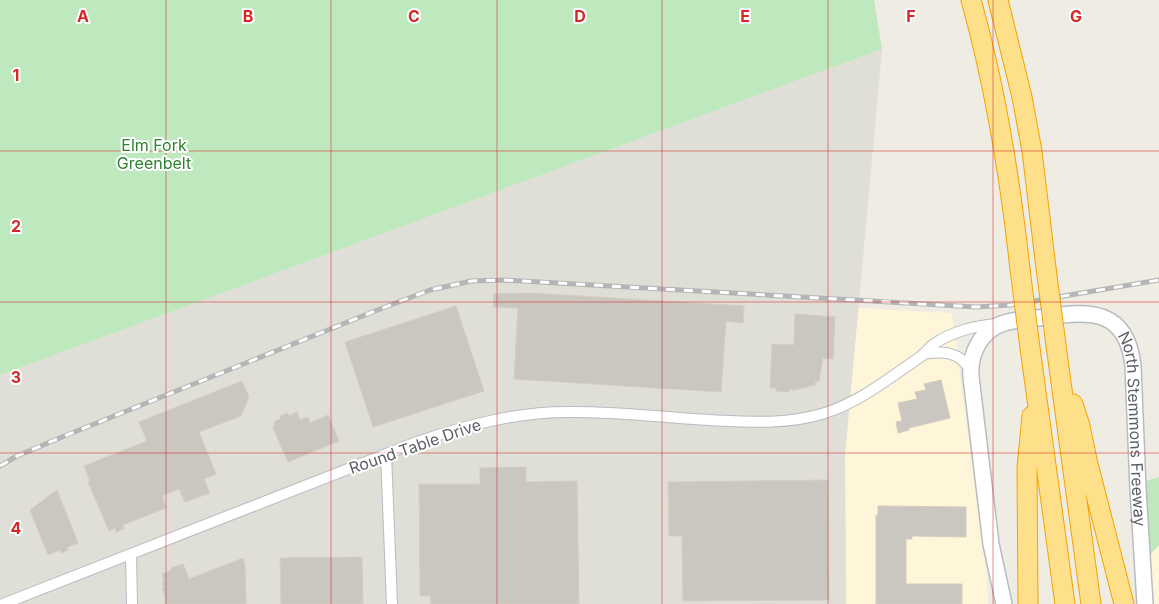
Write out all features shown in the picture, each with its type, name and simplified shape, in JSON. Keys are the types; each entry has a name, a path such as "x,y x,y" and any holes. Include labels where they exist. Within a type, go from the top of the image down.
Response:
{"highway":[{"path":"971,0 998,106 1065,604"},
{"path":"998,0 1020,88 1032,151 1091,604"},
{"path":"1057,352 1080,426 1124,604"},
{"path":"1028,604 1027,468 1036,386"}],"main road":[{"name":"North Stemmons Freeway","path":"1004,604 991,544 970,370 972,357 978,344 989,331 1004,323 1085,313 1103,317 1114,324 1124,335 1131,349 1145,604"}],"street":[{"name":"Round Table Drive","path":"4,604 386,454 432,437 496,419 550,412 590,412 757,423 796,420 825,413 854,401 876,388 923,354 933,344 984,325 1004,323"},
{"path":"923,354 950,352 963,360 970,370"},
{"path":"386,454 392,604"},
{"path":"131,554 132,604"}],"shaded area":[{"path":"882,49 845,455 846,604 0,604 0,375"},
{"path":"858,308 952,313 987,578 988,604 846,604 845,455"},
{"path":"1159,545 1159,604 1154,604 1149,556"}],"green space":[{"name":"Elm Fork Greenbelt","path":"0,0 874,0 882,49 0,375"},
{"path":"1159,477 1159,545 1149,556 1146,481"}],"building":[{"path":"531,293 744,306 743,323 726,321 721,392 514,379 518,308 493,307 494,294"},
{"path":"456,306 484,391 373,427 345,342"},
{"path":"795,314 835,317 833,359 823,358 819,381 815,382 815,385 794,390 789,389 789,392 776,391 777,388 770,388 772,344 794,345"},
{"path":"941,380 950,418 909,428 909,430 898,433 896,422 902,421 898,403 917,399 915,392 926,390 924,384"},
{"path":"242,381 249,397 241,416 199,432 216,474 204,479 210,493 185,502 179,489 162,496 166,508 123,525 124,529 116,532 115,528 109,531 88,482 90,481 84,466 147,441 139,422"},
{"path":"297,412 300,420 308,417 310,423 328,415 339,441 288,462 273,428 275,421 281,419 280,416 288,413 289,416"},
{"path":"526,467 526,482 577,481 579,604 431,604 430,596 420,596 419,484 480,484 480,468"},
{"path":"828,480 829,600 683,601 682,536 669,536 668,482"},
{"path":"57,490 78,543 67,547 68,550 61,553 60,550 48,555 30,510"},
{"path":"878,506 966,507 966,537 912,536 912,539 906,539 906,584 962,584 962,604 876,604 876,515 878,515"},
{"path":"362,557 363,604 281,604 280,558"},
{"path":"243,558 245,565 246,604 165,604 162,574 172,570 171,568 183,564 189,579"}],"railway":[{"path":"0,466 17,456 67,435 380,309 430,290 472,281 505,280 976,307 1011,305 1159,280"}]}
